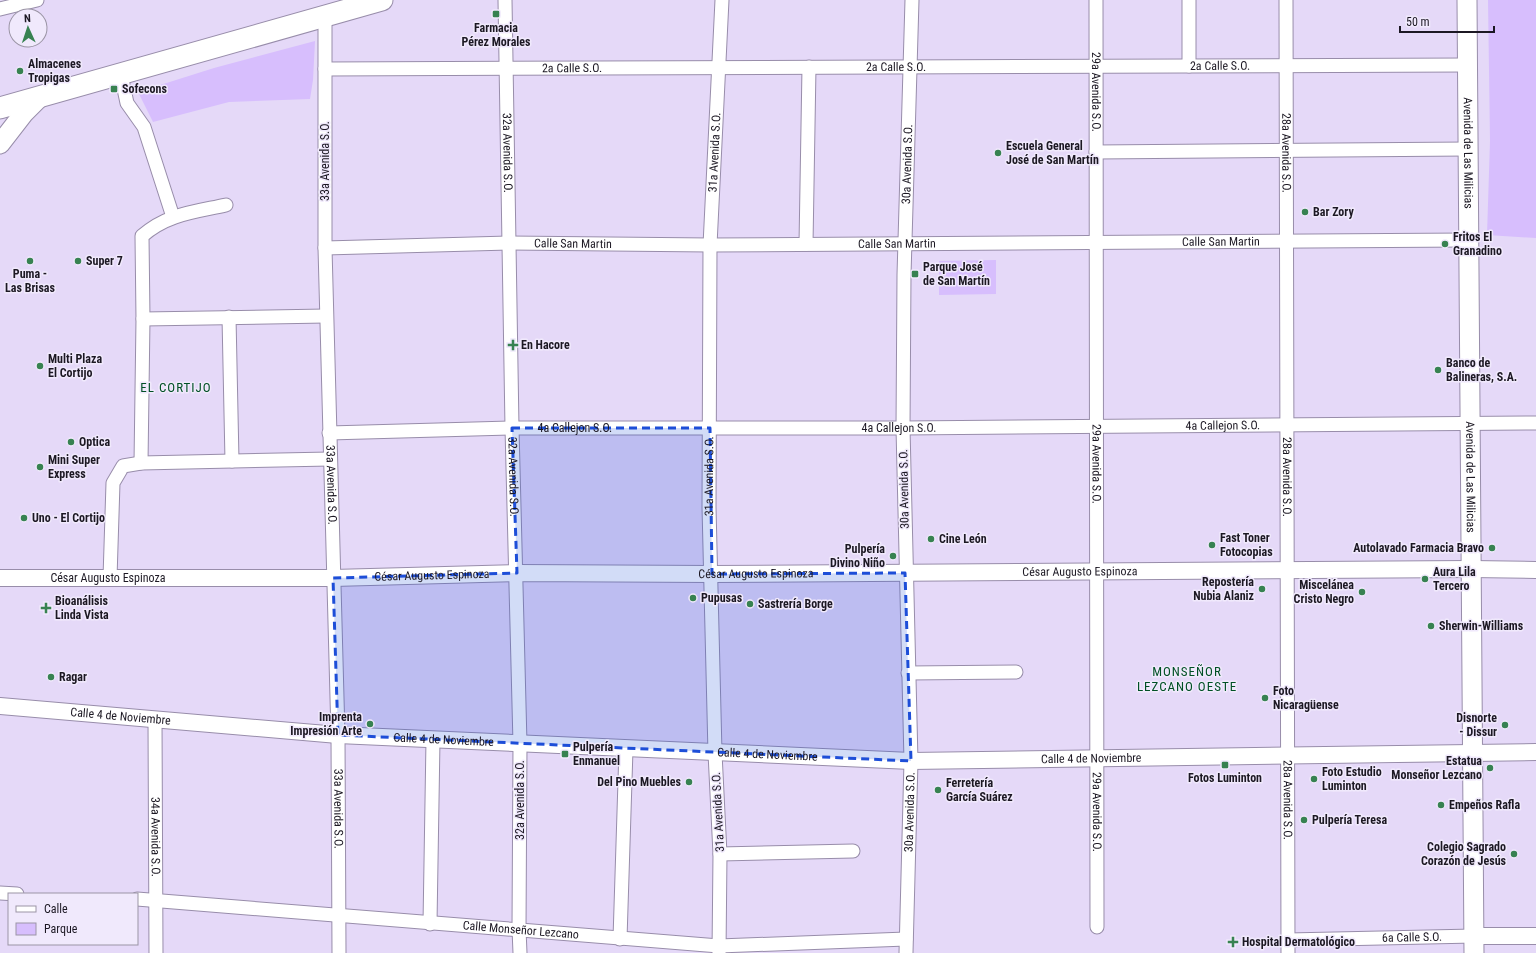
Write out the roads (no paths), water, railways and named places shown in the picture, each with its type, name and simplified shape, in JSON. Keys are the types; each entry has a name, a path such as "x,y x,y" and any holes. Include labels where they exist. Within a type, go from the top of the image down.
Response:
{"main road":[{"path":"0,108 382,0"},
{"name":"Avenida de Las Milicias","path":"1467,0 1474,945"},
{"path":"0,144 16,122 39,98"}],"street":[{"path":"0,9 37,0"},
{"name":"32a Avenida S.O.","path":"505,0 512,428 520,744 520,953"},
{"name":"31a Avenida S.O.","path":"719,950 720,854 715,752 712,574 709,507 710,245 722,0"},
{"name":"30a Avenida S.O.","path":"906,953 911,761 905,573 903,428 905,244 912,0"},
{"name":"29a Avenida S.O.","path":"1096,0 1097,927"},
{"path":"1188,66 1189,0"},
{"name":"28a Avenida S.O.","path":"1286,0 1288,953"},
{"name":"33a Avenida S.O.","path":"325,17 326,316 338,735 339,953"},
{"name":"2a Calle S.O.","path":"325,69 1467,65"},
{"path":"806,244 809,68"},
{"path":"121,75 127,103 144,127 173,217"},
{"path":"1096,152 1468,149"},
{"path":"141,463 143,319 142,236 155,225 173,217 226,205"},
{"name":"Calle San Martin","path":"325,248 509,244 710,245 1468,240"},
{"path":"143,319 326,316"},
{"path":"229,317 232,461"},
{"name":"4a Callejon S.O.","path":"329,433 512,428 903,428 1536,422"},
{"path":"110,578 113,483 122,466 141,463 330,459"},
{"name":"César Augusto Espinoza","path":"0,578 333,578 516,573 712,574 1471,569 1536,570"},
{"path":"908,673 1016,672"},
{"name":"Calle 4 de Noviembre","path":"0,706 338,735 911,761 1536,752"},
{"name":"34a Avenida S.O.","path":"155,720 156,953"},
{"path":"430,924 433,740"},
{"path":"620,939 626,749"},
{"path":"720,854 853,851"},
{"name":"Calle Monseñor Lezcano","path":"138,899 430,924 519,929 719,950 906,939"},
{"name":"6a Calle S.O.","path":"1288,940 1474,945 1536,936"}],"place":[{"name":"Farmacia Pérez Morales","path":"496,14"},
{"name":"Almacenes Tropigas","path":"20,71"},
{"name":"Sofecons","path":"114,89"},
{"name":"Escuela General José de San Martín","path":"998,153"},
{"name":"Bar Zory","path":"1305,212"},
{"name":"Fritos El Granadino","path":"1445,244"},
{"name":"Puma - Las Brisas","path":"30,261"},
{"name":"Super 7","path":"78,261"},
{"name":"Parque José de San Martín","path":"915,274"},
{"name":"En Hacore","path":"513,345"},
{"name":"Multi Plaza El Cortijo","path":"40,366"},
{"name":"Banco de Balineras, S.A.","path":"1438,370"},
{"name":"Optica","path":"71,442"},
{"name":"Mini Super Express","path":"40,467"},
{"name":"Uno - El Cortijo","path":"24,518"},
{"name":"Cine León","path":"931,539"},
{"name":"Fast Toner Fotocopias","path":"1212,545"},
{"name":"Autolavado Farmacia Bravo","path":"1492,548"},
{"name":"Pulpería Divino Niño","path":"893,556"},
{"name":"Aura Lila Tercero","path":"1425,579"},
{"name":"Repostería Nubia Alaniz","path":"1262,589"},
{"name":"Miscelánea Cristo Negro","path":"1362,592"},
{"name":"Pupusas","path":"693,598"},
{"name":"Sastrería Borge","path":"750,604"},
{"name":"Bioanálisis Linda Vista","path":"46,608"},
{"name":"Sherwin-Williams","path":"1431,626"},
{"name":"Ragar","path":"51,677"},
{"name":"Foto Nicaragüense","path":"1265,698"},
{"name":"Imprenta Impresión Arte","path":"370,724"},
{"name":"Disnorte - Dissur","path":"1505,725"},
{"name":"Pulpería Enmanuel","path":"565,754"},
{"name":"Fotos Luminton","path":"1225,765"},
{"name":"Estatua Monseñor Lezcano","path":"1490,768"},
{"name":"Foto Estudio Luminton","path":"1314,779"},
{"name":"Del Pino Muebles","path":"689,782"},
{"name":"Ferretería García Suárez","path":"938,790"},
{"name":"Empeños Rafla","path":"1441,805"},
{"name":"Pulpería Teresa","path":"1304,820"},
{"name":"Colegio Sagrado Corazón de Jesús","path":"1514,854"},
{"name":"Hospital Dermatológico","path":"1233,942"}],"district":[{"name":"EL CORTIJO","path":"176,387"},
{"name":"MONSEÑOR LEZCANO OESTE","path":"1187,678"}]}
